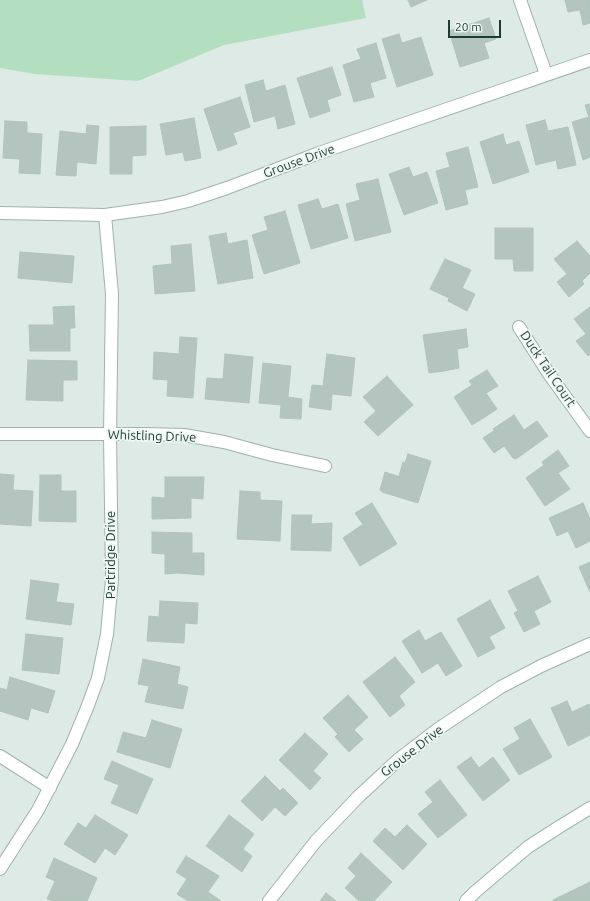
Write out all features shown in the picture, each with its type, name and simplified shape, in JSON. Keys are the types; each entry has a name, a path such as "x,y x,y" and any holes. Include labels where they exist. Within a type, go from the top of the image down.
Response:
{"street":[{"path":"520,0 546,74"},
{"name":"Grouse Drive","path":"0,213 105,215 162,207 188,201 319,153 590,60"},
{"name":"Partridge Drive","path":"0,869 50,788 72,744 98,678 107,634 112,579 110,435 112,294 105,215"},
{"name":"Duck Tail Court","path":"519,327 549,374 590,431"},
{"name":"Whistling Drive","path":"0,434 144,434 196,436 284,458 325,466"},
{"name":"Grouse Drive","path":"269,901 316,841 358,797 399,759 438,729 501,687 541,666 590,644"},
{"path":"0,756 50,788"},
{"path":"466,901 528,847 590,808"}],"green space":[{"path":"0,0 362,0 366,18 224,45 138,81 35,74 0,68"}],"building":[{"path":"408,0 427,0 411,7"},
{"path":"565,0 590,0 590,23 583,25 580,10 568,12"},
{"path":"489,18 496,39 484,43 489,58 460,67 449,31"},
{"path":"399,34 402,43 421,37 433,75 397,87 382,39"},
{"path":"376,43 386,78 370,83 374,97 354,102 343,65 361,59 357,49"},
{"path":"332,67 341,95 327,100 330,111 310,118 297,78"},
{"path":"263,80 266,91 285,85 295,124 278,129 275,116 254,122 245,85"},
{"path":"240,97 250,127 233,133 237,144 218,151 204,109"},
{"path":"590,104 590,157 583,160 572,122 589,117 585,105"},
{"path":"194,118 201,158 185,161 183,152 166,155 160,124"},
{"path":"545,120 548,131 568,127 576,165 558,169 556,160 536,165 526,125"},
{"path":"5,121 27,122 27,133 42,134 40,174 19,173 20,159 3,158"},
{"path":"87,125 99,126 96,164 77,162 76,176 56,175 60,131 86,134"},
{"path":"146,126 146,155 132,156 132,174 110,174 110,127"},
{"path":"503,134 506,145 519,141 529,172 493,184 480,142"},
{"path":"468,147 478,187 465,190 468,204 446,210 436,171 450,167 446,153"},
{"path":"409,167 413,177 427,172 438,203 404,215 389,174"},
{"path":"378,179 391,232 355,241 346,204 360,200 356,184"},
{"path":"318,199 322,209 338,204 348,238 311,249 298,205"},
{"path":"285,211 300,263 264,274 252,235 268,230 264,217"},
{"path":"495,228 533,228 533,271 514,271 513,259 495,259"},
{"path":"226,233 228,244 247,240 253,278 218,284 209,236"},
{"path":"577,241 590,256 590,273 582,281 584,284 569,297 557,282 567,274 554,259"},
{"path":"191,244 195,291 155,294 153,266 172,264 171,246"},
{"path":"20,252 74,256 72,283 18,278"},
{"path":"445,259 471,270 462,288 475,294 467,311 448,301 449,298 430,289"},
{"path":"74,306 75,328 70,328 70,351 30,351 29,325 54,325 53,307"},
{"path":"590,307 590,354 588,356 576,341 586,334 574,319"},
{"path":"466,329 468,347 457,349 459,368 429,373 423,335"},
{"path":"180,337 197,338 193,398 167,396 168,380 153,379 154,352 179,354"},
{"path":"225,354 253,357 249,403 205,399 207,378 223,379"},
{"path":"327,354 355,358 351,396 332,394 331,410 309,407 312,385 323,386"},
{"path":"28,360 77,361 77,380 63,380 63,401 26,400"},
{"path":"263,363 291,366 288,397 302,399 301,419 280,418 281,405 259,403"},
{"path":"487,370 498,386 486,393 497,409 472,425 454,397 472,385 469,381"},
{"path":"387,376 413,405 378,436 364,422 376,411 363,397"},
{"path":"514,415 524,430 537,421 548,436 516,459 513,458 504,446 494,453 483,438 495,430 493,429"},
{"path":"558,450 569,466 558,473 570,489 545,506 526,478 544,465 542,462"},
{"path":"408,454 431,461 418,503 382,492 380,490 385,472 400,477 403,462 405,463"},
{"path":"0,474 14,475 13,490 33,491 31,526 0,524"},
{"path":"40,475 61,475 61,491 76,491 76,522 39,521"},
{"path":"165,477 204,477 203,499 191,498 191,518 152,519 152,497 165,498"},
{"path":"240,491 260,492 260,500 282,501 280,541 237,539"},
{"path":"372,503 397,544 360,566 343,538 362,525 363,527 364,526 355,513"},
{"path":"583,503 590,519 590,541 576,548 568,531 557,536 549,518"},
{"path":"292,515 312,515 311,524 332,523 331,551 291,550"},
{"path":"152,532 192,533 192,553 204,553 204,575 178,573 165,574 165,554 152,553"},
{"path":"590,562 590,592 579,567"},
{"path":"538,576 551,602 534,611 540,624 524,632 514,613 518,611 508,591"},
{"path":"31,580 59,584 56,602 74,604 71,625 26,619"},
{"path":"490,600 505,628 489,637 495,648 478,657 457,619"},
{"path":"160,601 198,603 197,624 185,623 184,643 147,641 149,616 159,617"},
{"path":"419,630 425,641 441,632 462,666 446,676 438,663 422,673 402,641"},
{"path":"26,634 63,638 59,674 22,670"},
{"path":"395,657 415,682 399,696 405,705 390,717 363,682"},
{"path":"143,659 180,667 177,684 188,687 183,709 145,702 149,686 138,684"},
{"path":"10,677 55,691 48,713 31,708 28,720 0,711 0,688 7,690"},
{"path":"348,695 368,717 354,730 363,739 349,752 335,737 338,734 323,718"},
{"path":"567,701 572,712 589,704 590,707 590,735 568,746 551,708"},
{"path":"530,719 552,757 519,775 503,749 520,739 514,728"},
{"path":"152,720 182,729 170,768 117,752 123,732 146,738"},
{"path":"305,733 328,754 313,771 321,778 310,790 279,760"},
{"path":"471,757 479,768 493,757 510,780 483,801 457,767"},
{"path":"112,761 153,779 137,814 111,803 119,785 104,779"},
{"path":"265,776 280,791 283,788 298,803 285,816 275,807 262,821 241,801"},
{"path":"440,780 467,815 438,838 418,814 433,802 425,792"},
{"path":"95,815 128,835 115,855 105,848 95,863 64,844 78,823 86,828"},
{"path":"229,815 254,834 243,849 252,856 242,872 206,846"},
{"path":"407,825 427,844 403,870 373,841 385,828 395,837"},
{"path":"361,853 392,882 374,901 359,901 345,888 356,876 348,868"},
{"path":"186,856 219,876 208,892 221,901 188,901 177,894 187,879 176,872"},
{"path":"54,858 97,878 87,901 53,901 47,899 55,881 46,877"},
{"path":"590,882 590,901 553,901 553,900"},
{"path":"326,893 336,901 320,901"}]}
